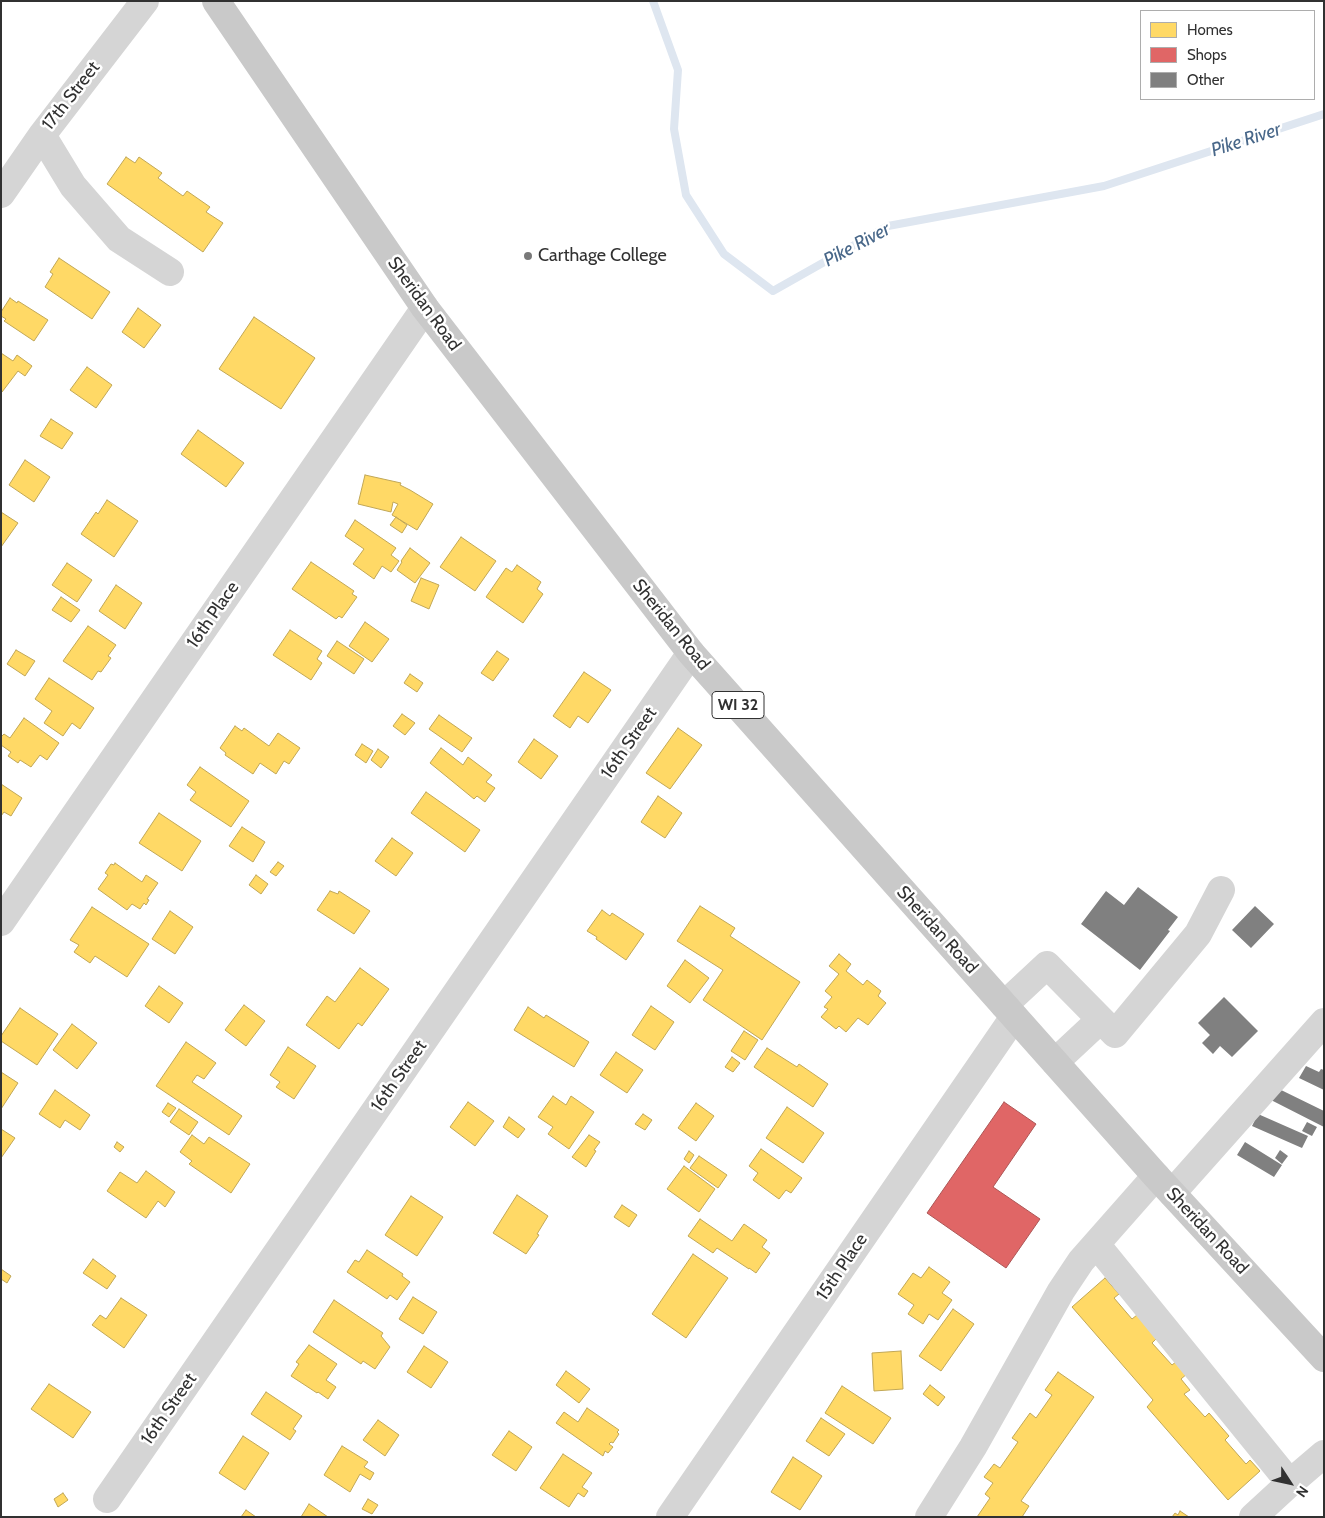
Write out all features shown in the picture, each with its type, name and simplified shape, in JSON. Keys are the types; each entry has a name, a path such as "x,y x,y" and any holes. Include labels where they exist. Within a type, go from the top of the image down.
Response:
{"main road":[{"name":"Sheridan Road","path":"216,1 425,308 691,653 1164,1185 1324,1358"}],"street":[{"name":"17th Street","path":"1,194 42,135 145,1"},
{"path":"42,135 72,186 119,239 170,272"},
{"name":"16th Place","path":"1,922 425,308"},
{"name":"16th Street","path":"107,1499 691,653"},
{"path":"1054,1062 1100,1020 1115,1034 1198,934 1221,890"},
{"name":"15th Place","path":"670,1517 1009,1011 1047,965 1100,1020"},
{"path":"929,1517 973,1447 1061,1291 1081,1261 1096,1244 1164,1185 1324,1022"},
{"path":"1096,1244 1290,1483"},
{"path":"1253,1517 1324,1454"}],"building: Homes":[{"path":"126,157 135,163 139,157 162,173 158,178 183,196 187,191 210,207 206,212 223,223 203,252 107,184"},
{"path":"59,258 110,292 92,319 45,287 53,274 50,272"},
{"path":"10,298 48,320 34,341 4,321 6,319 1,316 1,312"},
{"path":"138,308 161,325 144,348 122,332"},
{"path":"254,317 315,358 281,409 219,369"},
{"path":"1,353 13,361 17,355 32,366 25,376 18,371 2,392 1,391"},
{"path":"87,367 112,385 96,408 70,390"},
{"path":"51,419 73,433 62,449 40,436"},
{"path":"198,430 244,463 226,487 181,454"},
{"path":"25,460 50,477 34,502 9,485"},
{"path":"365,475 401,483 400,485 433,504 417,530 392,515 398,504 393,502 391,512 358,504"},
{"path":"107,500 138,521 114,557 81,534"},
{"path":"1,512 18,523 1,547"},
{"path":"396,517 407,525 402,533 390,525"},
{"path":"355,520 396,548 391,555 399,561 391,572 382,566 374,579 353,564 364,549 345,536"},
{"path":"461,537 496,561 475,591 440,567"},
{"path":"410,548 430,563 415,583 397,570"},
{"path":"311,562 354,591 352,594 357,597 342,618 339,616 336,619 292,589"},
{"path":"67,563 92,580 77,602 52,585"},
{"path":"517,565 541,582 537,589 543,594 523,623 486,597 506,568 512,572"},
{"path":"421,578 439,585 429,609 411,601"},
{"path":"116,585 142,603 125,629 99,611"},
{"path":"61,597 80,610 71,622 52,610"},
{"path":"365,622 389,639 372,662 349,646"},
{"path":"88,626 116,645 108,656 111,658 101,672 98,671 92,680 63,661"},
{"path":"290,630 322,651 317,659 322,663 311,680 273,655"},
{"path":"337,641 364,659 354,674 327,656"},
{"path":"16,650 35,661 25,676 7,664"},
{"path":"497,651 509,659 493,681 481,673"},
{"path":"584,672 611,690 588,723 578,716 570,728 553,716"},
{"path":"410,674 423,683 417,692 404,683"},
{"path":"49,678 94,708 80,729 72,723 63,736 44,723 52,711 35,699"},
{"path":"402,714 415,723 405,735 393,726"},
{"path":"439,715 472,738 462,752 429,729"},
{"path":"24,718 59,743 47,760 40,755 31,767 20,760 18,763 8,756 11,752 1,745 1,737 4,734 10,738"},
{"path":"235,726 242,731 244,728 269,746 278,733 300,748 289,764 284,761 276,774 260,763 253,774 225,755 226,753 220,748"},
{"path":"678,728 702,745 670,789 646,773"},
{"path":"534,739 558,756 541,779 518,762"},
{"path":"362,744 373,751 366,763 355,755"},
{"path":"441,748 463,765 468,757 492,775 486,782 495,788 485,802 477,796 474,799 430,763"},
{"path":"378,749 389,757 381,768 371,760"},
{"path":"200,767 249,801 231,827 190,800 196,792 187,785"},
{"path":"1,784 22,798 11,816 4,812 1,816"},
{"path":"426,792 480,830 465,852 411,813"},
{"path":"658,796 682,813 665,838 641,822"},
{"path":"159,813 201,841 182,871 139,843"},
{"path":"242,827 265,842 253,862 229,846"},
{"path":"392,838 413,853 396,876 375,861"},
{"path":"278,862 284,866 276,876 270,872"},
{"path":"115,863 142,882 146,875 158,883 147,899 149,900 146,905 144,903 140,909 132,904 127,910 98,889 108,875 105,873 111,864 114,865"},
{"path":"256,875 268,884 261,894 249,885"},
{"path":"330,891 338,894 339,891 370,911 354,934 317,910"},
{"path":"700,906 735,928 730,936 800,982 762,1040 703,1000 723,970 677,941"},
{"path":"92,907 149,944 127,977 95,956 90,963 74,952 79,945 70,940"},
{"path":"602,910 610,916 612,913 644,934 626,960 587,931"},
{"path":"170,911 193,927 175,954 152,939"},
{"path":"839,954 851,964 846,971 863,985 867,980 881,991 878,996 886,1003 868,1025 858,1018 846,1032 839,1026 836,1029 821,1017 828,1009 824,1007 832,997 825,991 839,974 829,966"},
{"path":"685,960 709,978 690,1003 667,986"},
{"path":"360,968 389,989 362,1026 358,1023 339,1049 306,1025 327,996 335,1002"},
{"path":"159,986 183,1003 169,1023 145,1006"},
{"path":"244,1005 265,1021 246,1046 225,1030"},
{"path":"651,1006 674,1022 655,1050 632,1035"},
{"path":"528,1007 544,1018 546,1015 589,1042 574,1067 514,1030"},
{"path":"20,1008 58,1034 37,1065 1,1041 1,1036"},
{"path":"72,1024 97,1043 77,1069 53,1050"},
{"path":"744,1031 758,1040 745,1060 731,1051"},
{"path":"186,1042 216,1063 204,1079 197,1075 192,1082 242,1116 229,1135 156,1086"},
{"path":"288,1047 316,1066 294,1099 276,1087 280,1082 270,1075"},
{"path":"767,1048 797,1067 799,1064 828,1084 813,1107 754,1067"},
{"path":"616,1052 643,1070 627,1093 600,1075"},
{"path":"732,1057 740,1063 733,1072 725,1067"},
{"path":"1,1072 18,1083 1,1109"},
{"path":"55,1090 90,1115 80,1130 65,1120 60,1128 39,1114"},
{"path":"553,1096 566,1105 571,1096 594,1112 569,1149 548,1134 553,1127 538,1117"},
{"path":"468,1102 494,1121 475,1146 450,1127"},
{"path":"168,1103 176,1108 169,1117 162,1112"},
{"path":"696,1103 714,1116 696,1141 678,1128"},
{"path":"787,1107 824,1133 803,1163 766,1138"},
{"path":"179,1109 198,1122 189,1135 170,1122"},
{"path":"643,1114 652,1120 645,1130 635,1124"},
{"path":"509,1117 525,1129 518,1138 503,1127"},
{"path":"1,1129 15,1138 1,1158"},
{"path":"192,1135 204,1144 209,1137 250,1164 231,1193 189,1164 192,1161 180,1152"},
{"path":"589,1135 600,1142 586,1167 572,1157"},
{"path":"117,1142 124,1147 120,1152 114,1147"},
{"path":"761,1149 802,1178 791,1193 786,1190 779,1199 753,1180 758,1173 749,1166"},
{"path":"689,1151 694,1155 689,1163 684,1159"},
{"path":"699,1156 727,1175 718,1188 690,1168"},
{"path":"684,1166 715,1189 699,1212 667,1189"},
{"path":"146,1171 175,1192 165,1207 158,1201 146,1218 107,1191 120,1172 137,1183"},
{"path":"517,1195 548,1216 537,1234 539,1235 526,1254 493,1233"},
{"path":"411,1196 443,1217 417,1256 385,1235"},
{"path":"622,1205 637,1215 629,1227 614,1217"},
{"path":"700,1219 732,1241 744,1224 767,1240 762,1247 770,1253 756,1273 717,1248 713,1253 688,1236"},
{"path":"367,1250 403,1274 402,1276 410,1282 397,1300 390,1295 387,1299 347,1272 355,1260 359,1262"},
{"path":"693,1254 728,1278 686,1338 652,1314"},
{"path":"93,1259 116,1276 107,1289 83,1273"},
{"path":"929,1267 950,1282 942,1293 952,1300 938,1320 929,1314 923,1324 908,1314 914,1305 898,1294 913,1273 921,1278"},
{"path":"1,1269 11,1276 7,1283 1,1279"},
{"path":"1105,1278 1119,1294 1114,1298 1132,1319 1137,1315 1157,1338 1152,1343 1172,1365 1177,1361 1188,1373 1181,1379 1190,1390 1184,1394 1205,1417 1209,1413 1229,1436 1225,1440 1246,1464 1250,1460 1260,1471 1228,1500 1147,1407 1153,1400 1072,1307"},
{"path":"413,1297 437,1312 423,1334 399,1319"},
{"path":"121,1298 147,1315 124,1348 92,1325 100,1315 106,1319"},
{"path":"334,1300 383,1333 381,1336 390,1347 375,1369 363,1361 361,1364 313,1332"},
{"path":"953,1309 974,1324 941,1371 919,1356"},
{"path":"309,1345 337,1364 326,1380 336,1387 328,1399 291,1376 299,1364 296,1362"},
{"path":"424,1346 448,1362 431,1388 407,1372"},
{"path":"901,1351 903,1389 874,1391 872,1353"},
{"path":"566,1371 590,1389 579,1403 556,1385"},
{"path":"1058,1372 1094,1397 1021,1501 1029,1506 1022,1517 977,1517 990,1498 985,1494 993,1483 984,1477 994,1464 1000,1468 1018,1442 1012,1438 1030,1413 1036,1418 1052,1395 1045,1390"},
{"path":"49,1384 91,1412 73,1438 31,1409"},
{"path":"930,1385 945,1397 938,1406 923,1394"},
{"path":"842,1386 891,1418 873,1444 825,1413"},
{"path":"266,1392 302,1416 293,1429 296,1431 290,1440 251,1414"},
{"path":"587,1408 619,1430 617,1432 619,1434 613,1443 609,1444 613,1447 608,1453 605,1451 603,1456 556,1423 564,1412 578,1422"},
{"path":"821,1418 845,1434 829,1456 806,1441"},
{"path":"378,1420 399,1435 385,1456 363,1440"},
{"path":"509,1431 532,1447 516,1471 492,1455"},
{"path":"243,1436 269,1453 245,1490 219,1473"},
{"path":"342,1446 368,1462 364,1467 374,1473 370,1480 360,1474 350,1492 324,1475"},
{"path":"563,1454 592,1473 582,1487 588,1491 584,1497 578,1493 569,1507 540,1488"},
{"path":"793,1457 822,1476 800,1510 771,1492"},
{"path":"63,1493 68,1500 58,1507 54,1499"},
{"path":"368,1499 378,1505 372,1514 362,1509"},
{"path":"309,1504 328,1517 301,1517"},
{"path":"246,1510 256,1517 241,1517"},
{"path":"1180,1511 1189,1517 1172,1517 1175,1513 1178,1515"}],"building: Shops":[{"path":"1004,1102 1036,1124 993,1187 1040,1219 1006,1268 927,1213"}],"building: Other":[{"path":"1138,887 1178,917 1168,930 1170,931 1140,970 1081,924 1106,891 1124,905"},
{"path":"1255,906 1274,924 1251,948 1232,930"},
{"path":"1224,997 1258,1031 1232,1057 1220,1046 1213,1054 1202,1043 1210,1035 1198,1023"},
{"path":"1306,1066 1319,1072 1321,1069 1324,1070 1324,1090 1299,1078"},
{"path":"1277,1088 1324,1111 1324,1127 1271,1100"},
{"path":"1258,1114 1308,1136 1302,1148 1252,1126"},
{"path":"1307,1122 1317,1127 1312,1136 1302,1131"},
{"path":"1245,1142 1282,1165 1274,1177 1237,1155"},
{"path":"1280,1150 1288,1156 1282,1164 1275,1158"}],"waterway":[{"name":"Pike River","path":"653,1 678,70 674,129 686,195 724,254 773,291 888,226 1104,186 1324,114"}],"place":[{"name":"Carthage College","path":"528,256"}]}
